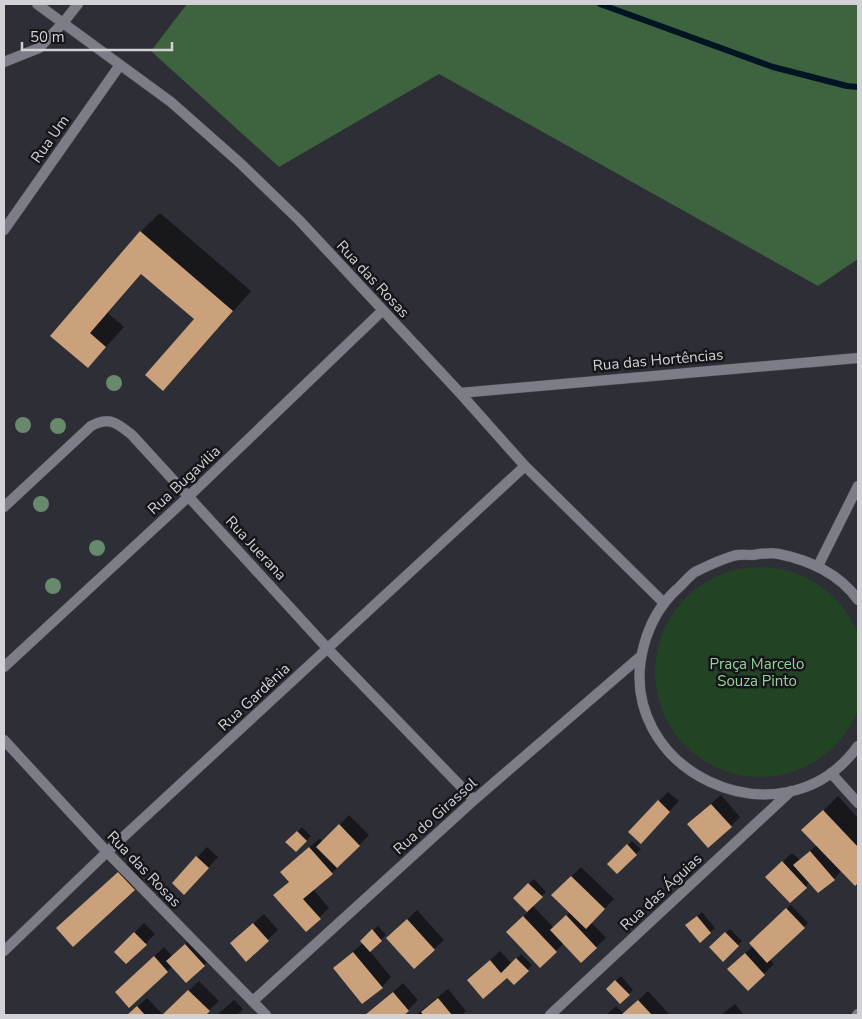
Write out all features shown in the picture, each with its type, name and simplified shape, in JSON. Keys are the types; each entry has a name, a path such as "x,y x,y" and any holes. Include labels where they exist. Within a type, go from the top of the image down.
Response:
{"street":[{"name":"Rua das Rosas","path":"37,4 171,102 240,163 299,220 460,393 525,466 663,602"},
{"path":"4,62 39,48 78,4"},
{"name":"Rua Um","path":"4,230 120,65"},
{"name":"Rua Bugavilia","path":"4,667 188,497 382,311"},
{"name":"Rua das Hortências","path":"460,393 858,358"},
{"name":"Rua Juerana","path":"4,507 91,426 101,420 118,424 132,435 328,649 474,800"},
{"name":"Rua Gardênia","path":"4,951 107,852 525,466"},
{"path":"818,566 858,486"},
{"path":"858,600 838,579 818,566 777,554 734,556 695,573 663,602 649,628 641,656 640,678 642,699 649,720 659,739 672,756 688,771 707,782 734,791 749,794 770,794 792,791 812,784 831,773 852,755 858,746"},
{"name":"Rua do Girassol","path":"253,1001 474,800 641,656"},
{"name":"Rua das Rosas","path":"4,740 107,852 266,1015"},
{"path":"831,773 858,803"},
{"name":"Rua das Águias","path":"550,1015 792,791"}],"green space":[{"path":"187,4 858,4 858,259 818,286 439,74 279,167 151,51"},
{"name":"Praça Marcelo Souza Pinto","path":"750,567 770,567 791,571 810,579 819,584 841,605 853,622 861,641 865,672 861,703 853,722 848,731 827,753 810,765 791,773 770,777 750,777 729,773 701,760 672,731 659,703 655,682 655,662 659,641 672,613 701,584 729,571"}],"building":[{"path":"140,231 233,311 163,391 145,375 194,319 141,274 90,333 106,347 88,368 50,336"},
{"path":"658,800 670,812 641,844 628,832"},
{"path":"711,804 732,827 708,848 687,824"},
{"path":"823,810 858,847 858,883 855,886 801,830"},
{"path":"339,824 360,846 337,868 316,847"},
{"path":"297,831 307,841 296,852 285,842"},
{"path":"627,844 637,855 617,874 607,864"},
{"path":"309,847 333,874 303,899 321,919 306,932 273,895 289,882 280,872"},
{"path":"810,851 835,880 818,893 793,865"},
{"path":"196,856 209,868 184,895 172,883"},
{"path":"782,861 807,888 790,903 765,877"},
{"path":"118,872 135,890 73,947 56,928"},
{"path":"571,876 605,909 586,929 551,895"},
{"path":"528,883 543,897 527,912 513,898"},
{"path":"786,908 805,928 767,963 749,943"},
{"path":"566,915 597,948 581,963 550,930"},
{"path":"523,916 557,952 540,968 506,932"},
{"path":"697,916 711,933 700,943 685,925"},
{"path":"407,919 435,950 414,969 386,938"},
{"path":"253,923 269,941 246,962 230,943"},
{"path":"372,929 382,941 370,952 360,941"},
{"path":"134,932 147,945 126,964 114,952"},
{"path":"725,932 739,946 723,962 709,947"},
{"path":"185,944 205,966 186,983 166,961"},
{"path":"353,952 383,988 362,1004 333,968"},
{"path":"745,953 765,975 748,991 727,969"},
{"path":"154,956 168,972 129,1008 115,992"},
{"path":"516,958 529,971 514,985 507,978 483,999 467,980 490,960 501,973"},
{"path":"615,980 630,995 620,1004 606,989"},
{"path":"188,990 210,1011 206,1015 162,1015"},
{"path":"393,992 409,1011 404,1015 365,1015"},
{"path":"438,998 452,1015 423,1015 421,1012"},
{"path":"638,1000 652,1015 621,1015"},
{"path":"137,1006 145,1015 127,1015"}],"waterway":[{"path":"600,4 773,67 847,86 858,87"}]}
